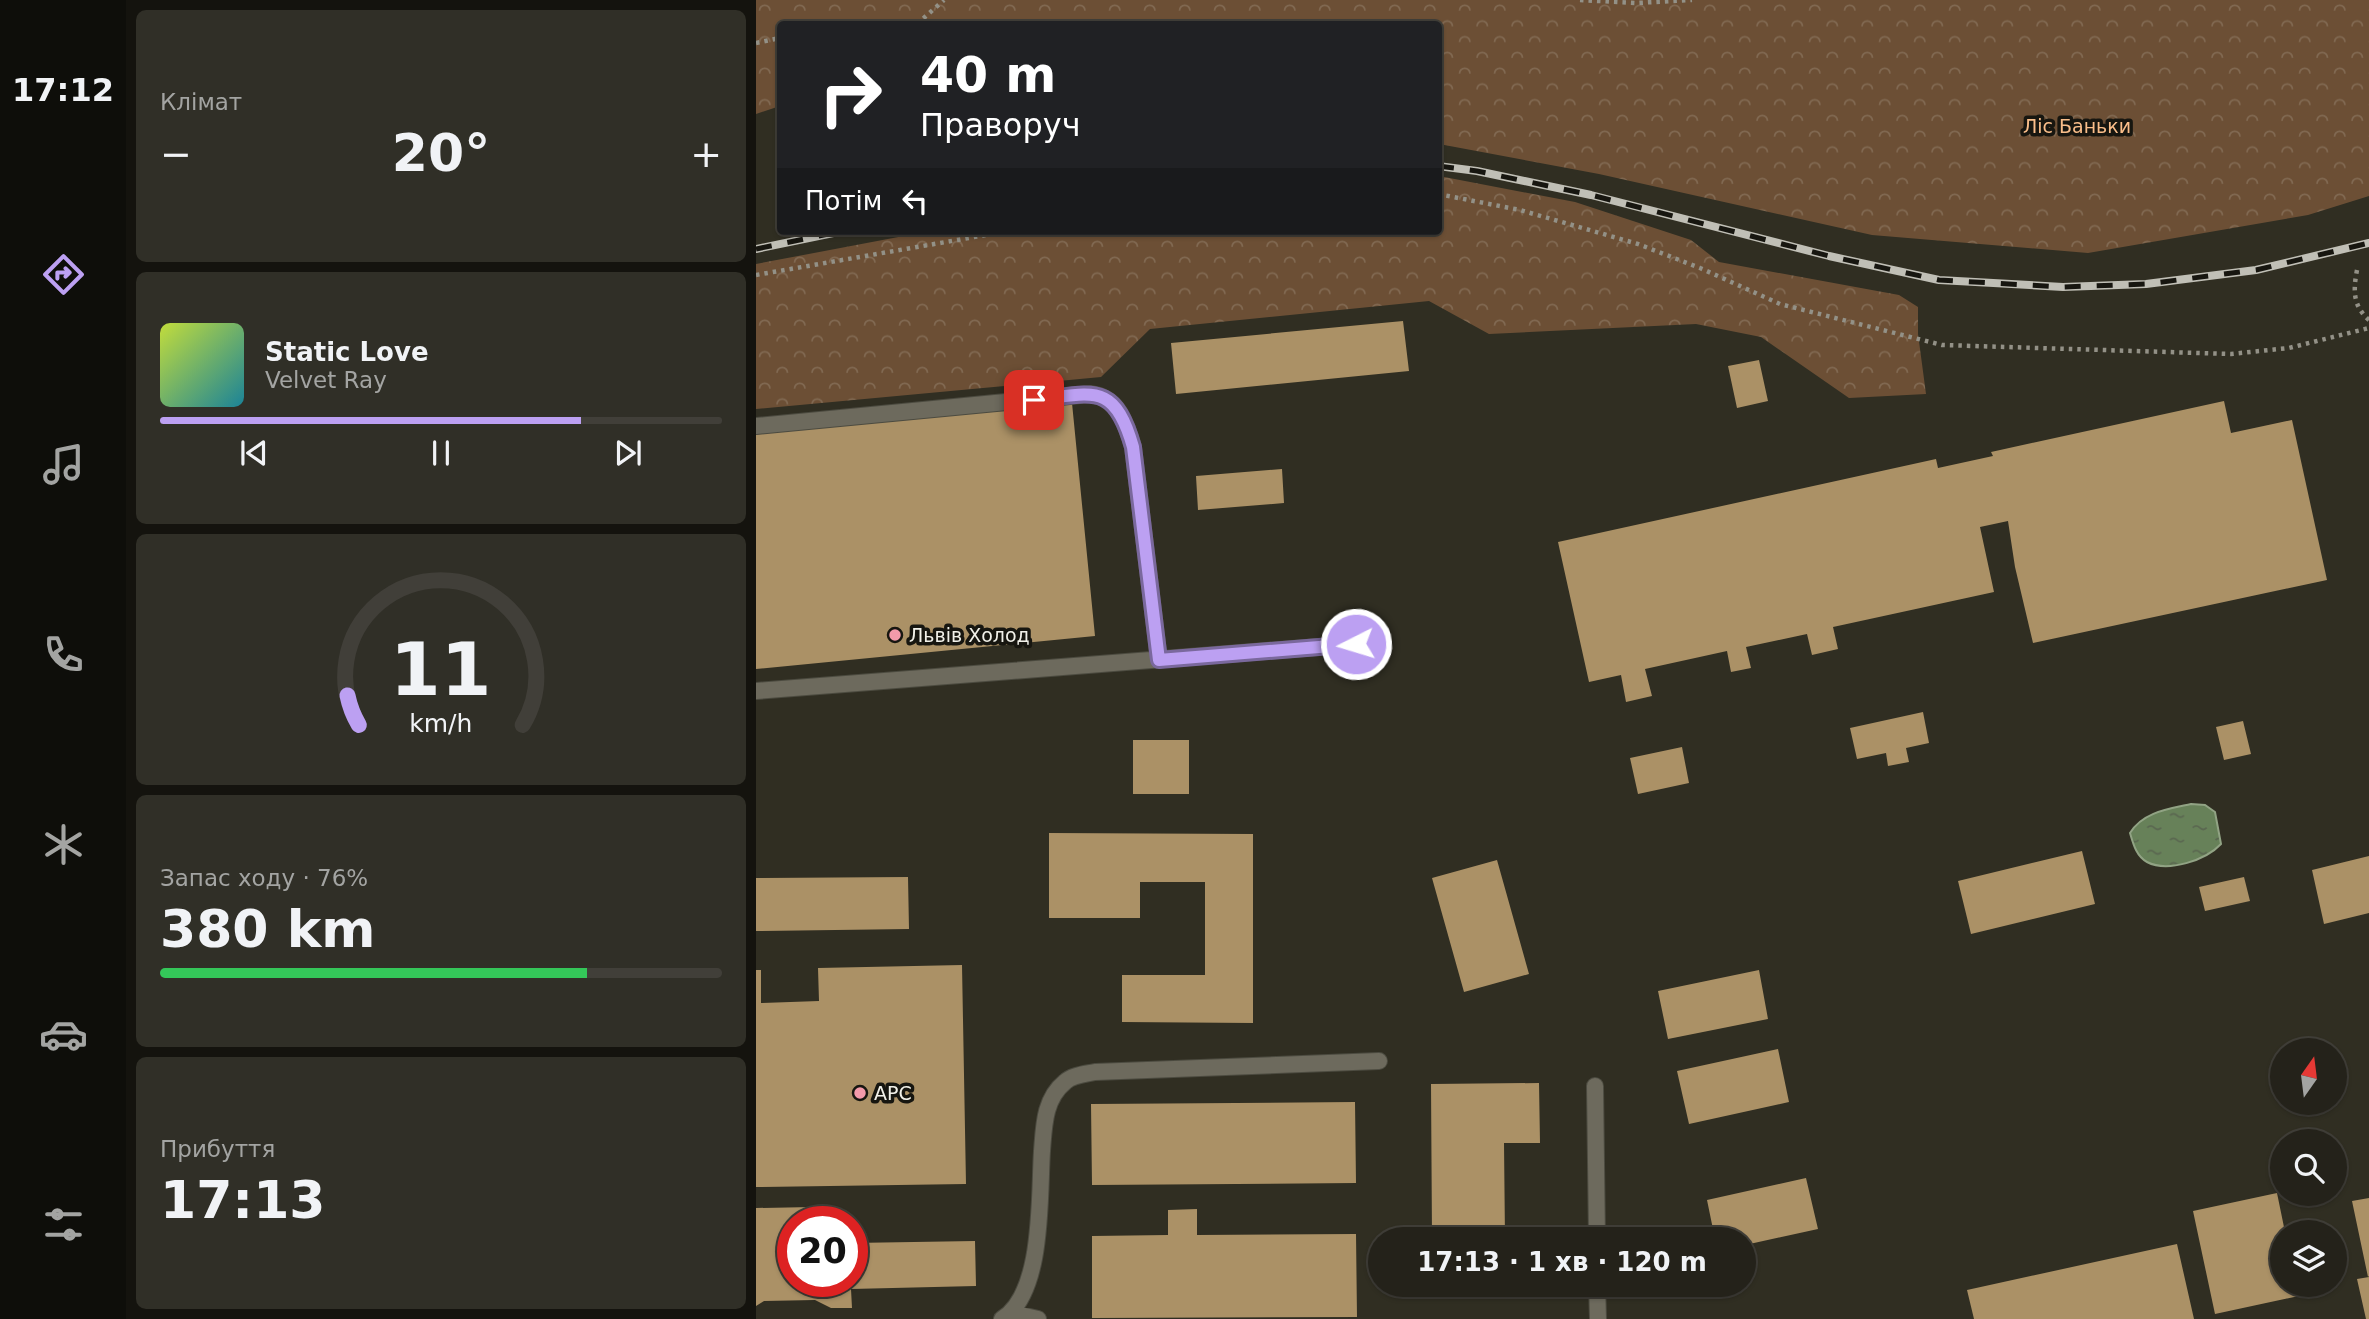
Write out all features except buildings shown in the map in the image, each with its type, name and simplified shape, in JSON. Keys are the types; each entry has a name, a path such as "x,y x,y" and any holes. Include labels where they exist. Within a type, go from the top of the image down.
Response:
{"lane":[{"path":"756,426 1090,394 1103,396 1113,403 1119,412 1133,447 1159,660"},
{"path":"756,691 1356,644"},
{"path":"1007,1316 1025,1294 1034,1262 1044,1120 1051,1097 1067,1079 1096,1072 1379,1060"},
{"path":"1595,1086 1597,1227"},
{"path":"1597,1297 1598,1319"},
{"path":"1007,1316 1038,1319"}],"path":[{"path":"920,21 944,0"},
{"path":"1580,0 1636,3 1692,0"},
{"path":"756,43 777,39"},
{"path":"1442,195 1520,210 1638,244 1780,304 1942,345 2231,354 2290,348 2369,328"},
{"path":"756,275 986,235"},
{"path":"2357,270 2353,289 2357,308 2369,320"}],"green space":[{"name":"Ліс Баньки","path":"756,0 2369,0 2369,196 2308,215 2088,253 1872,235 1599,174 1442,145 1442,21 777,21 777,107 756,114"},
{"path":"1442,177 1575,202 1691,240 1719,262 1899,295 1918,307 1918,334 1926,394 1849,398 1761,337 1696,324 1489,334 1429,301 1150,329 1101,377 756,409 756,264 909,235 1442,235"}],"water":[{"path":"2191,804 2205,805 2215,812 2221,844 2197,860 2176,865 2156,865 2143,859 2130,833 2135,826 2149,816"}],"railway":[{"path":"1442,167 1477,171 1591,195 1829,256 1939,280 2063,287 2146,284 2256,270 2369,243"},
{"path":"756,249 824,235"}],"place":[{"name":"Львів Холод","path":"895,635"},
{"name":"АРС","path":"860,1093"}],"route":[{"path":"1034,400 1090,394 1103,396 1113,403 1128,430 1133,447 1159,660 1356,644"}]}
